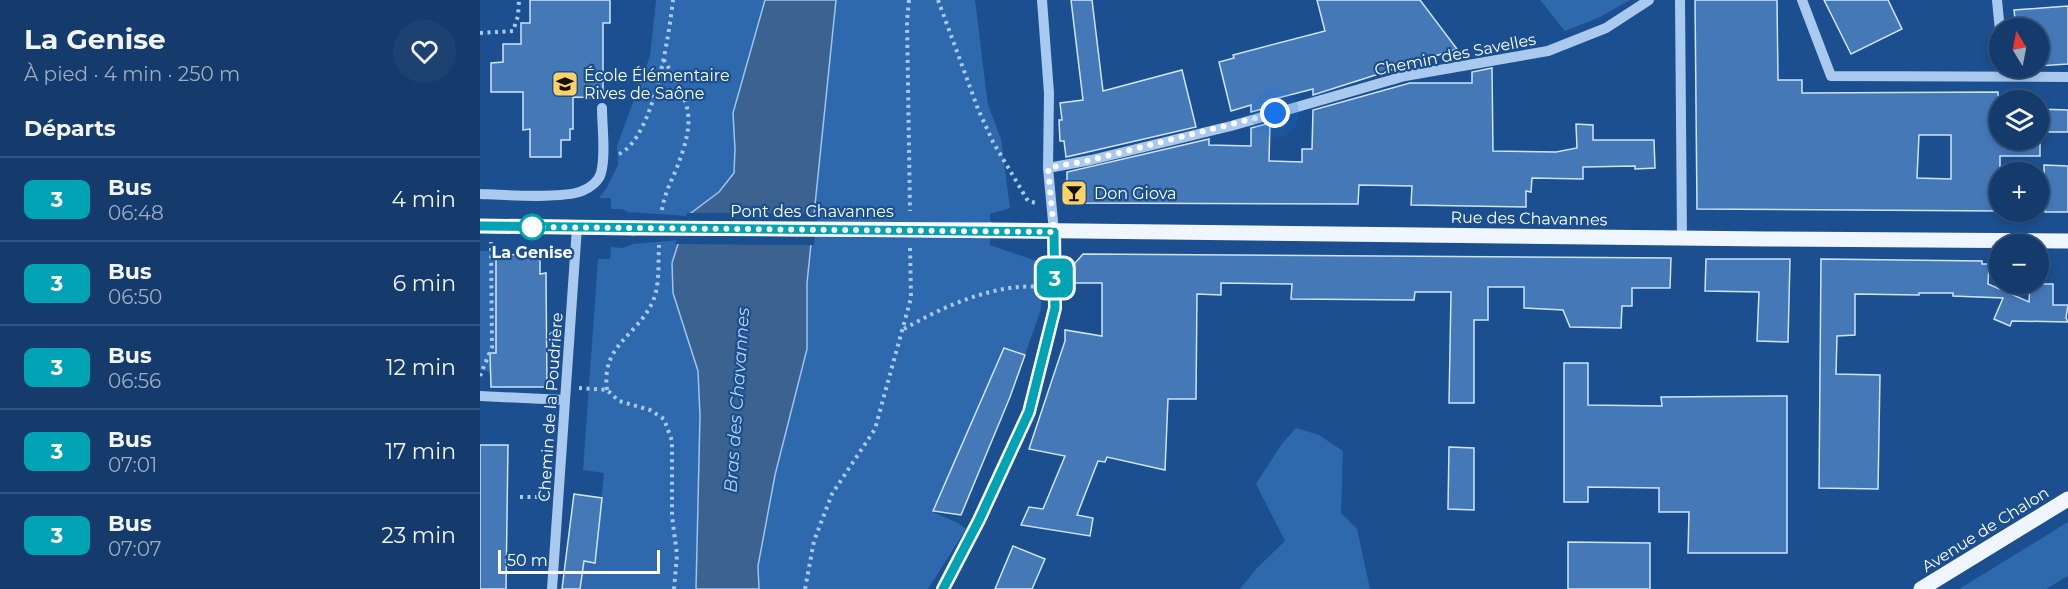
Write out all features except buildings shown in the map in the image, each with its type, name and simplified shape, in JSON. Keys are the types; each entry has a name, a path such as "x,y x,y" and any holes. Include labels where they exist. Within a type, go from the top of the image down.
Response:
{"main road":[{"name":"Pont des Chavannes","path":"485,226 990,230"},
{"name":"Rue des Chavannes","path":"990,230 2068,241"},
{"name":"Avenue de Chalon","path":"1921,589 2068,499"}],"street":[{"path":"943,589 979,520 1029,412 1055,308 1054,232 1048,168 1049,93 1041,0"},
{"name":"Chemin des Savelles","path":"1048,168 1091,160 1231,126 1405,76 1548,51 1606,28 1649,0"},
{"path":"1680,0 1682,238"},
{"path":"1802,0 1831,76 1989,73"},
{"path":"1997,0 1999,18"},
{"path":"2049,75 2068,77"},
{"path":"480,194 551,195 581,192 598,180 602,171 602,108"},
{"name":"Chemin de la Poudrière","path":"552,589 577,227"},
{"path":"480,396 566,400"}],"path":[{"path":"480,33 513,32 518,16 519,0"},
{"path":"603,159 625,151 639,132 651,106 664,60 673,0"},
{"path":"909,0 906,21 910,218"},
{"path":"938,0 978,109 993,142 1028,201 1051,207"},
{"path":"480,376 492,347 485,226"},
{"path":"805,589 814,541 832,494 875,429 911,298 910,241"},
{"path":"904,329 930,314 975,297 1024,286 1056,289"},
{"path":"566,387 608,390 619,401 650,411 664,419 672,441 672,516 677,555 674,589"},
{"path":"520,497 558,497"}],"shaded area":[{"path":"656,0 765,0 733,113 734,173 719,192 687,216 611,209 611,198 599,198 618,165 617,146 650,56"},
{"path":"836,0 975,0 988,105 1001,139 1010,208 990,214 990,245 1042,263 1041,309 1025,355 1004,349 933,512 966,529 928,589 759,589 758,566 775,475 807,349 807,283"},
{"path":"1540,0 1630,0 1600,17 1565,31"},
{"path":"680,240 687,335 698,371 700,416 696,589 580,589 584,561 595,562 604,473 583,470 598,259 610,259 611,247 623,248 633,244"},
{"path":"480,251 495,251 496,255 496,353 490,354 490,372 480,370"},
{"path":"1296,428 1319,435 1343,451 1341,513 1357,529 1370,589 1240,589 1256,569 1285,541 1256,484 1281,445"},
{"path":"2068,522 2068,576 2046,589 1959,589"}],"water":[{"name":"Bras des Chavannes","path":"765,0 836,0 807,283 807,349 775,475 758,566 759,589 696,589 700,416 698,371 673,293 672,263 687,216 719,192 734,173 733,113"}],"pier":[{"path":"687,213 818,213 814,245 675,244"}],"bus line":[{"name":"3","path":"480,226 1054,232 1055,308 1029,412 979,520 943,589"}],"place":[{"name":"École Élémentaire Rives de Saône","path":"565,84"},
{"name":"Don Giova","path":"1074,193"},
{"name":"La Genise","path":"532,227"}],"route":[{"path":"532,227 1054,232 1048,168 1091,160 1275,113"}]}
